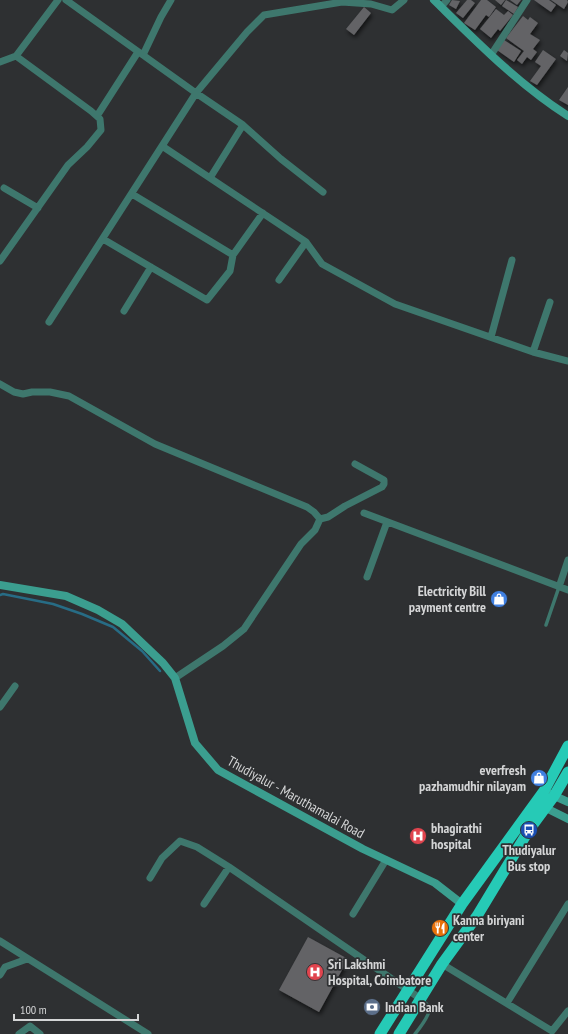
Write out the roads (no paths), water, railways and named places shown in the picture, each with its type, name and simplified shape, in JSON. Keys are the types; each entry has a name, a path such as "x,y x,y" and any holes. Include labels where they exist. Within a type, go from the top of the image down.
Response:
{"highway":[{"path":"380,1034 462,904 544,791 568,746"},
{"path":"401,1034 442,964 477,916 529,830 546,808 568,772"}],"main road":[{"path":"434,0 491,55 548,103 568,116"},
{"name":"Thudiyalur - Maruthamalai Road","path":"0,585 66,596 98,610 122,624 163,663 175,678 195,743 218,770 363,849 435,883 462,904"},
{"path":"544,791 568,802"},
{"path":"536,802 568,819"}],"street":[{"path":"0,62 16,56 58,0"},
{"path":"66,0 243,125 273,153 323,192"},
{"path":"97,116 141,54 171,0"},
{"path":"49,322 196,93 264,14 342,2 371,4 392,10 404,0"},
{"path":"441,7 447,0"},
{"path":"491,55 527,0"},
{"path":"0,261 3,252 38,208 68,165 87,147 101,130 100,120 97,116 16,56"},
{"path":"210,178 243,125"},
{"path":"162,146 306,242 322,264 395,304 533,352 568,360"},
{"path":"4,188 38,208"},
{"path":"132,194 233,255"},
{"path":"103,239 207,300 230,271 233,255 263,213"},
{"path":"279,280 306,242"},
{"path":"491,337 512,260"},
{"path":"124,311 151,267"},
{"path":"533,352 550,302"},
{"path":"0,384 14,392 24,394 32,392 50,392 69,396 155,444 306,507 314,512 320,519"},
{"path":"320,519 328,518 345,506 382,487 384,484 384,480 355,464"},
{"path":"364,513 568,590"},
{"path":"175,678 223,646 244,629 302,544 315,530 320,519"},
{"path":"367,576 387,522"},
{"path":"559,587 568,560"},
{"path":"0,707 15,686"},
{"path":"150,878 162,858 180,841 196,847 229,867 421,999"},
{"path":"353,914 386,860"},
{"path":"204,904 229,867"},
{"path":"507,1003 568,904"},
{"path":"0,941 148,1034"},
{"path":"0,975 5,967 27,959"},
{"path":"442,964 554,1033 568,1011"},
{"path":"19,1034 30,1026 40,1034"}],"lane":[{"path":"546,625 559,587"},
{"path":"415,1034 430,1009 421,999"}],"waterway":[{"path":"0,595 3,594 53,604 113,627 142,651 160,671"}],"place":[{"name":"Electricity Bill payment centre","path":"499,599"},
{"name":"everfresh pazhamudhir nilayam","path":"539,778"},
{"name":"Thudiyalur Bus stop","path":"529,830"},
{"name":"bhagirathi hospital","path":"418,836"},
{"name":"Kanna biriyani center","path":"440,928"},
{"name":"Sri Lakshmi Hospital, Coimbatore","path":"315,972"},
{"name":"Indian Bank","path":"372,1007"}]}
